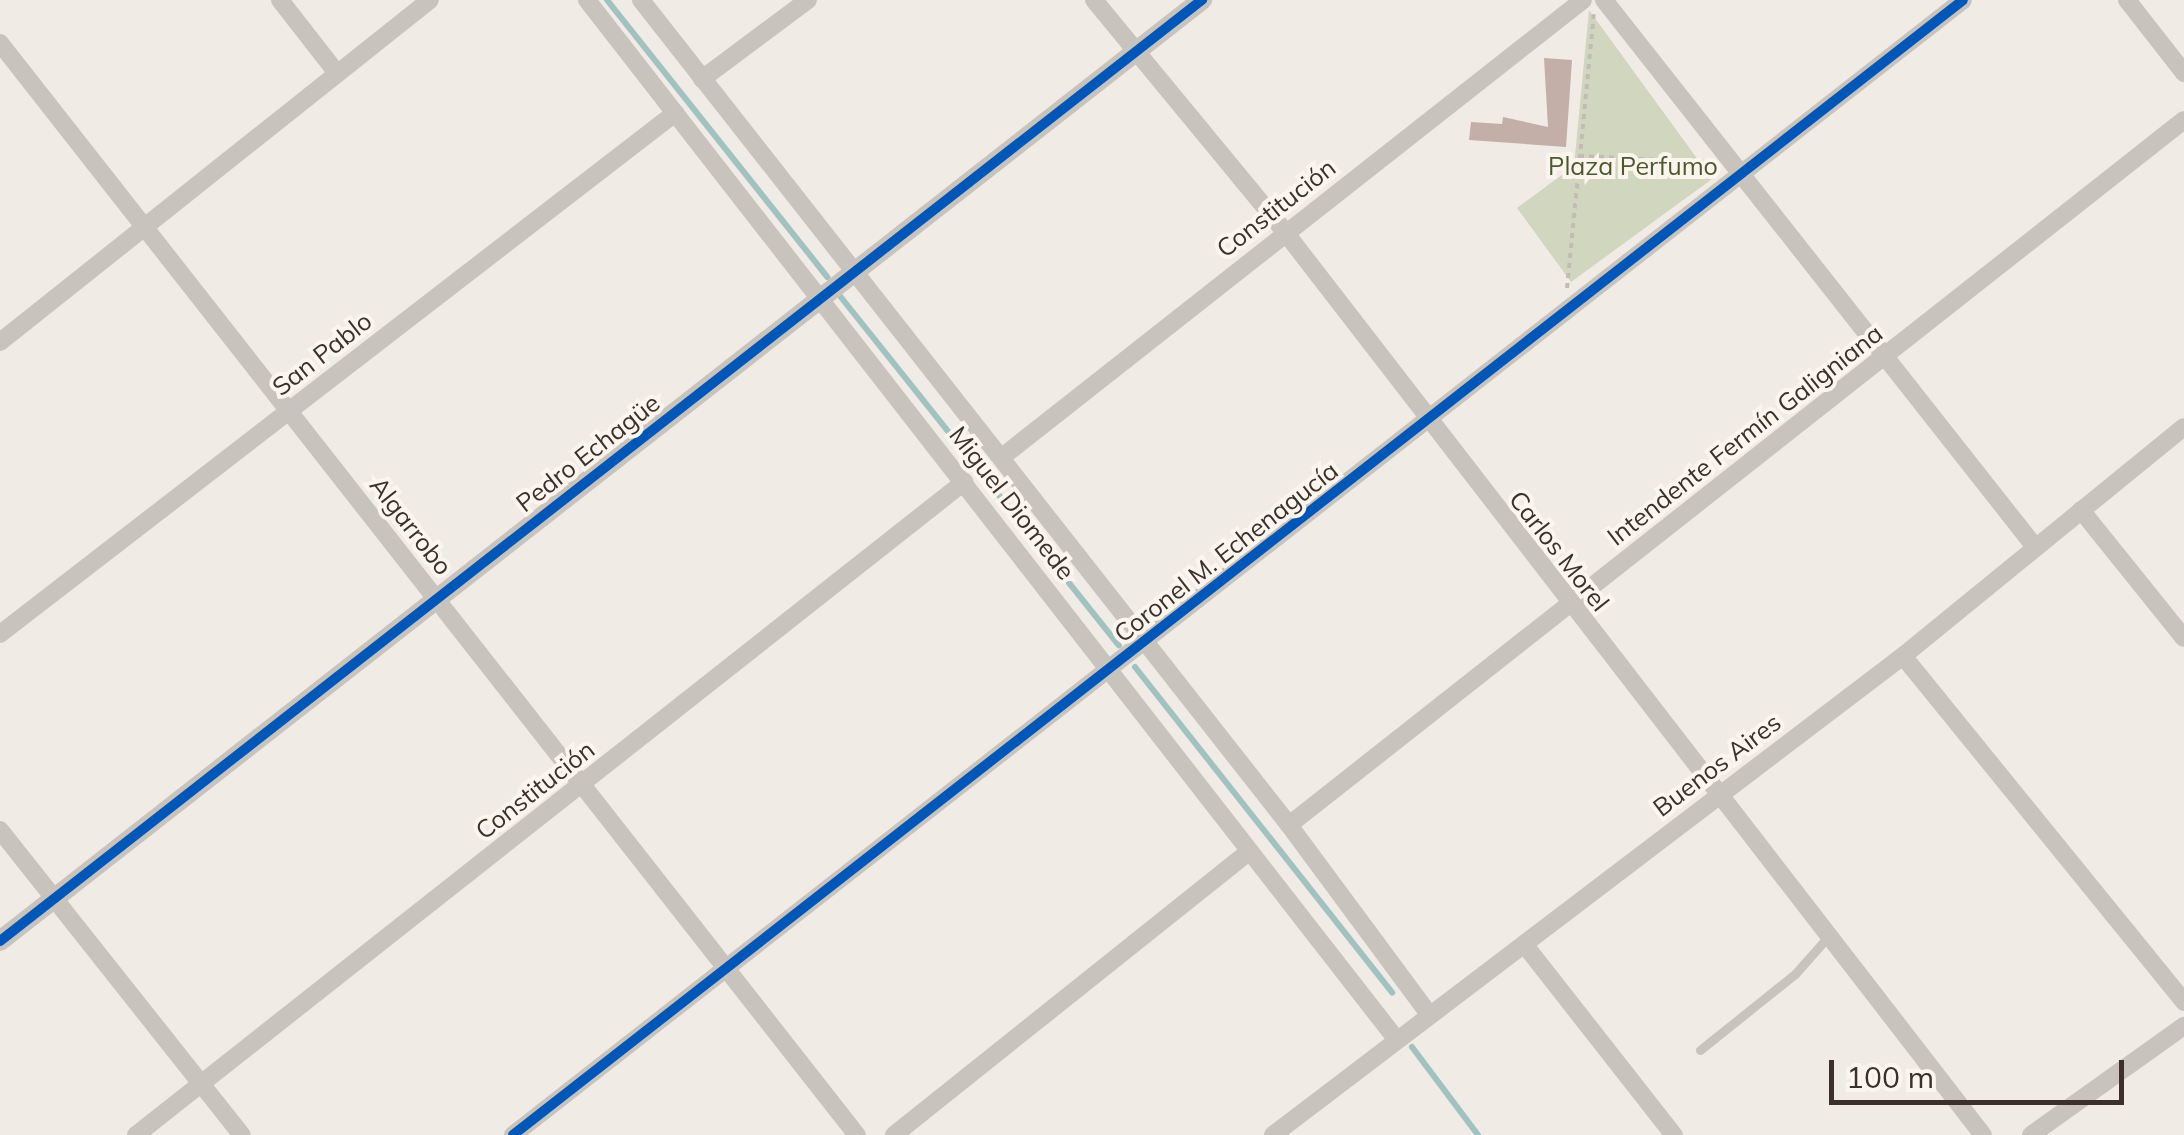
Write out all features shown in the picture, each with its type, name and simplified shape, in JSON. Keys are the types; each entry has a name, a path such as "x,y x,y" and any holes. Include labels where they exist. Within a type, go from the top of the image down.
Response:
{"street":[{"path":"280,0 336,72"},
{"path":"0,342 430,0"},
{"name":"Miguel Diomede","path":"587,0 1396,1039"},
{"name":"Miguel Diomede","path":"642,0 1289,825 1428,1013"},
{"path":"702,79 808,0"},
{"name":"Carlos Morel","path":"1094,0 1285,232 1425,422 1982,1135"},
{"name":"Pedro Echagüe","path":"0,941 1202,0"},
{"name":"Constitución","path":"1002,458 1583,0"},
{"path":"1604,0 1884,359 2036,546"},
{"name":"Coronel M. Echenagucía","path":"513,1135 1425,422 1737,168 1964,0"},
{"path":"2127,0 2184,73"},
{"name":"Algarrobo","path":"0,43 857,1135"},
{"name":"San Pablo","path":"0,634 674,113"},
{"name":"Intendente Fermín Galigniana","path":"1289,825 2184,120"},
{"name":"Buenos Aires","path":"1274,1135 1428,1013 1903,656 2184,428"},
{"name":"Constitución","path":"136,1135 964,482"},
{"path":"2081,510 2184,638"},
{"path":"1903,656 2184,1002"},
{"path":"0,830 242,1135"},
{"path":"894,1135 1250,851"},
{"path":"1524,944 1674,1135"},
{"path":"2031,1135 2184,1026"}],"lane":[{"path":"1700,1050 1795,974 1827,938"}],"path":[{"path":"1566,308 1595,0"},
{"path":"1579,156 1737,168"}],"green space":[{"name":"Plaza Perfumo","path":"1589,10 1712,179 1571,282 1517,208 1574,166"}],"building":[{"path":"1544,58 1572,60 1566,147 1469,140 1471,122 1502,124 1503,117 1548,127"}],"waterway":[{"path":"607,0 827,277"},
{"path":"840,296 1119,645"},
{"path":"1135,667 1392,993"},
{"path":"1412,1047 1478,1135"}],"cycle path":[{"path":"0,941 1202,0"},
{"path":"513,1135 1963,0"}]}
